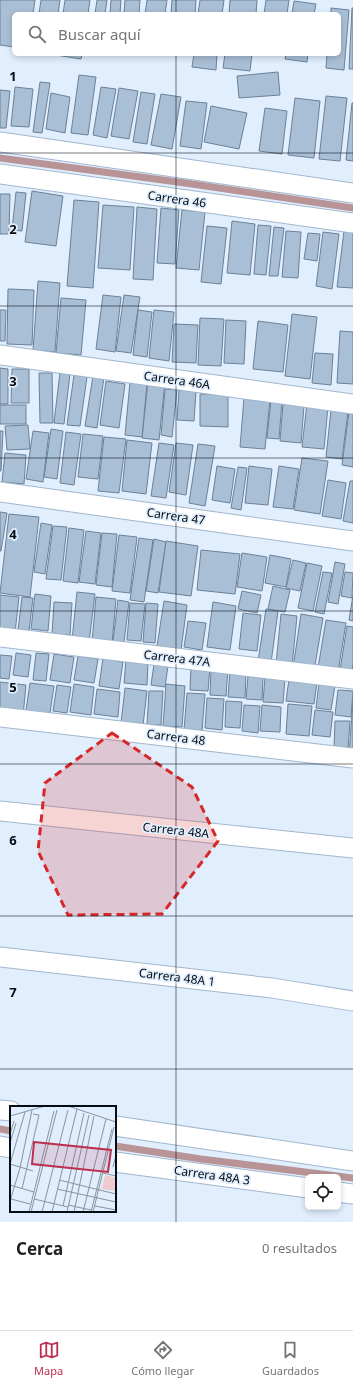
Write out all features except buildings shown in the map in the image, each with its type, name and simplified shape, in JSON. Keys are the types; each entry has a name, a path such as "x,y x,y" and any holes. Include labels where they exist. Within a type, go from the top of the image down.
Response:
{"street":[{"path":"0,142 353,192"},
{"name":"Carrera 46","path":"0,174 353,223"},
{"name":"Carrera 46A","path":"0,355 353,404"},
{"name":"Carrera 47","path":"0,492 353,541"},
{"name":"Carrera 47A","path":"0,637 353,679"},
{"name":"Carrera 48","path":"0,717 353,758"},
{"name":"Carrera 48A","path":"0,811 353,848"},
{"name":"Carrera 48A 1","path":"0,957 272,988 353,1001"},
{"path":"0,1110 10,1111"},
{"path":"116,1126 353,1161"},
{"path":"0,1146 10,1148"},
{"name":"Carrera 48A 3","path":"116,1162 305,1188"},
{"path":"341,1192 353,1194"}],"highlighted area":[{"path":"112,733 192,787 218,841 162,914 68,915 38,851 45,783"}],"waterway":[{"path":"0,158 353,208"},
{"path":"0,1129 10,1131"},
{"path":"116,1146 201,1159 353,1178"}]}
